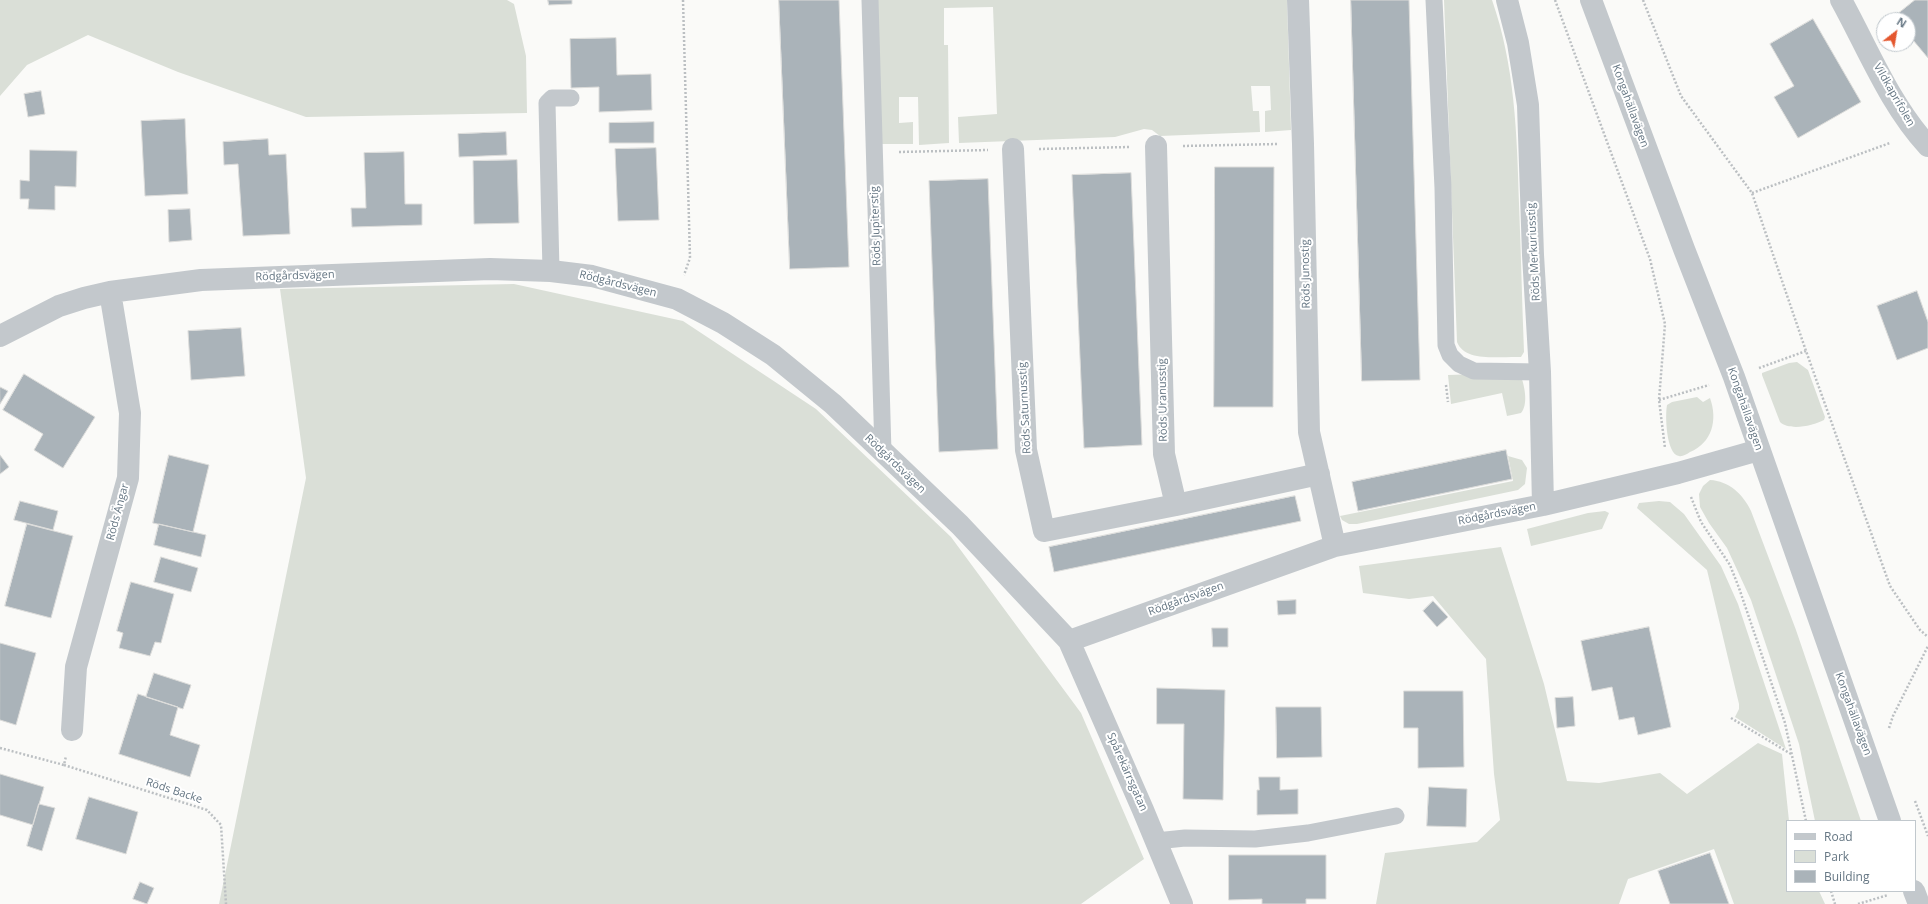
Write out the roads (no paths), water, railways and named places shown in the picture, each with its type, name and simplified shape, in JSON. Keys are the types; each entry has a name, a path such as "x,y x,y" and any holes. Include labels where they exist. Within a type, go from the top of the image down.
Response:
{"street":[{"name":"Röds Junostig","path":"1298,0 1303,144 1309,432 1335,546"},
{"name":"Röds Merkuriusstig","path":"1507,0 1518,43 1528,105 1533,254 1540,372 1543,505"},
{"name":"Kongahällavägen","path":"1591,0 1684,249 1734,377 1890,820"},
{"name":"Vildkaprifolen","path":"1841,0 1897,103 1922,139"},
{"name":"Röds Uranusstig","path":"1156,146 1164,454 1176,505"},
{"name":"Röds Saturnusstig","path":"1013,149 1026,450 1044,531 1176,505"},
{"name":"Rödgårdsvägen","path":"0,336 59,306 110,292 208,280 490,269 551,271 592,276 677,299 723,323 773,355 832,404 960,525 1070,641 1335,546 1543,505 1678,473 1759,450"},
{"name":"Röds Ängar","path":"72,730 76,667 128,478 130,413 110,292"},
{"path":"1176,505 1319,474"},
{"name":"Spårekärrsgatan","path":"1070,641 1182,904"},
{"path":"1914,892 1919,904"}],"lane":[{"name":"Röds Jupiterstig","path":"870,0 883,452"},
{"path":"1434,0 1443,188 1446,345 1450,355 1460,364 1474,371 1540,372"},
{"path":"551,271 547,103 552,98 571,98"},
{"path":"1156,841 1185,838 1255,839 1308,833 1396,816"}]}
